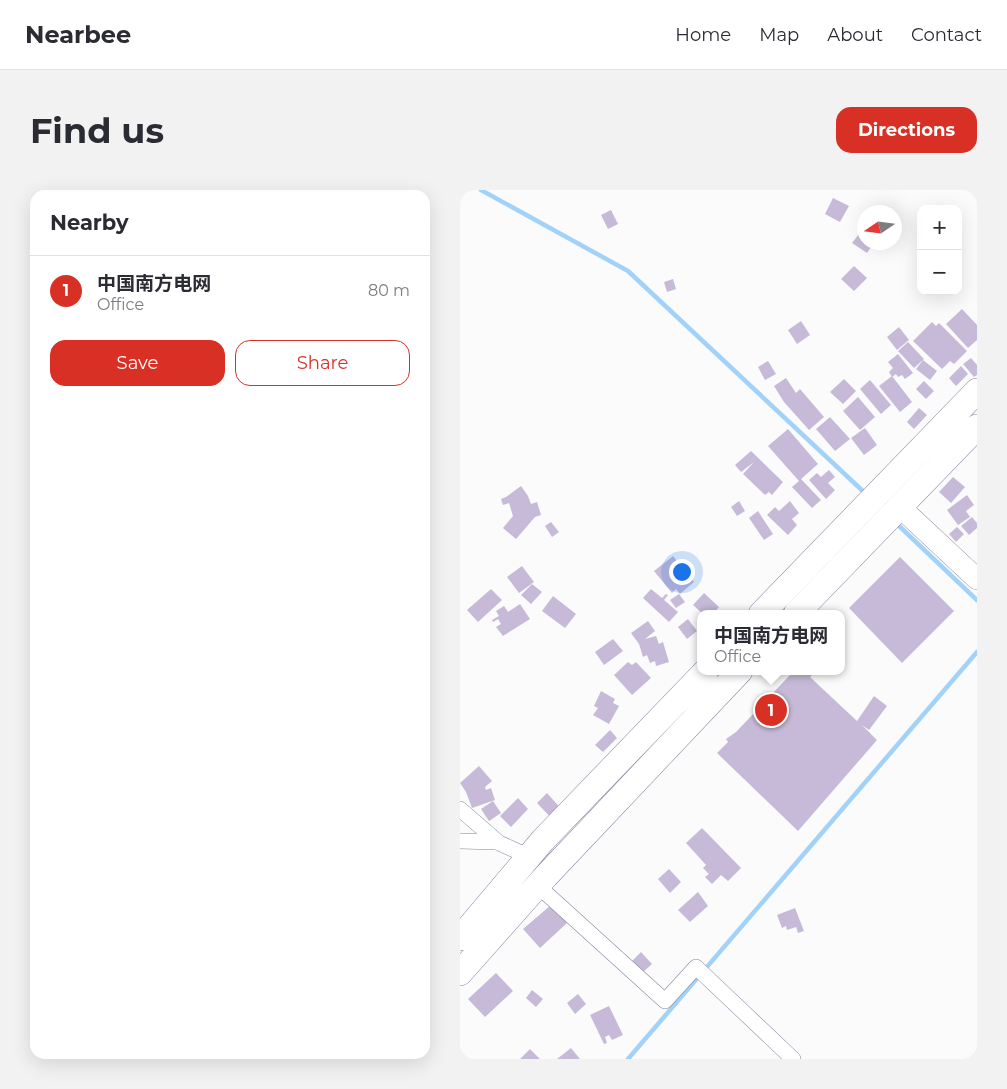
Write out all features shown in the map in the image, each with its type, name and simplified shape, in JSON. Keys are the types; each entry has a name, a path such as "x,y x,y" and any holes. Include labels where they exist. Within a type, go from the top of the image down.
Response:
{"main road":[{"path":"766,610 977,391"},
{"path":"800,610 977,427"},
{"path":"460,938 543,840 702,675"},
{"path":"460,972 537,885 736,675"}],"street":[{"path":"900,507 977,579"},
{"path":"460,809 499,843 519,852"},
{"path":"460,841 499,843"},
{"path":"537,885 664,1001 696,967 793,1059"}],"building":[{"path":"833,198 849,206 840,222 825,214"},
{"path":"611,210 618,224 608,229 601,215"},
{"path":"857,236 857,246 852,243"},
{"path":"854,266 867,278 854,291 841,279"},
{"path":"673,279 676,289 667,292 664,282"},
{"path":"962,309 977,325 977,340 968,348 946,324"},
{"path":"801,321 810,335 797,344 788,330"},
{"path":"932,322 936,326 939,323 967,351 954,364 950,361 942,369 913,341"},
{"path":"899,327 909,340 897,350 887,337"},
{"path":"908,342 924,359 914,368 898,351"},
{"path":"898,354 913,373 905,379 902,375 898,377 896,374 892,377 889,372 893,368 888,362"},
{"path":"971,358 977,365 977,375 974,377 963,364"},
{"path":"923,360 937,371 930,380 916,369"},
{"path":"768,361 776,374 765,380 758,367"},
{"path":"961,366 968,374 956,386 949,378"},
{"path":"892,376 912,402 900,412 879,386"},
{"path":"786,378 796,393 800,389 824,417 809,430 784,402 774,386"},
{"path":"844,379 856,391 843,404 830,392"},
{"path":"870,380 891,405 881,414 860,389"},
{"path":"924,381 934,391 926,399 916,389"},
{"path":"858,397 875,417 860,430 843,411"},
{"path":"919,408 927,415 914,429 907,422"},
{"path":"830,417 850,439 835,451 816,429"},
{"path":"865,428 877,445 864,455 851,438"},
{"path":"788,429 818,464 801,479 821,500 812,508 792,487 799,481 768,446"},
{"path":"751,451 783,482 772,495 769,492 765,495 743,474 754,462 741,472 735,465"},
{"path":"829,470 835,477 828,483 835,490 826,499 809,480 817,473 821,477"},
{"path":"953,477 965,487 951,503 939,492"},
{"path":"521,486 531,504 537,502 541,515 535,517 516,539 503,528 513,516 509,503 503,505 501,499"},
{"path":"967,495 974,505 966,511 970,517 958,525 947,510"},
{"path":"739,501 745,511 737,516 731,507"},
{"path":"790,501 799,513 792,519 797,525 788,535 767,515 775,507 779,511"},
{"path":"758,511 773,534 764,540 749,518"},
{"path":"972,517 977,523 977,528 969,535 961,526"},
{"path":"551,522 559,532 552,537 545,526"},
{"path":"957,527 964,534 956,542 949,534"},
{"path":"673,556 694,582 680,594 676,589 672,593 654,571"},
{"path":"900,557 954,611 902,663 849,608"},
{"path":"522,566 534,582 519,593 507,577"},
{"path":"532,584 542,592 531,604 521,595"},
{"path":"491,589 502,600 478,622 467,610"},
{"path":"651,589 662,598 666,594 668,595 664,600 678,612 669,622 643,598"},
{"path":"704,593 719,607 716,610 699,610 693,605"},
{"path":"679,594 685,602 676,608 670,600"},
{"path":"553,596 576,614 565,628 542,611"},
{"path":"520,604 530,619 503,636 496,627 501,624 498,619 493,622 492,620 499,616 496,611 504,606 508,612"},
{"path":"688,619 697,631 687,639 678,627"},
{"path":"648,621 655,631 645,639 656,636 659,644 663,642 669,662 656,666 655,661 650,663 647,655 643,657 639,644 631,633"},
{"path":"613,639 623,651 604,665 595,652"},
{"path":"628,662 632,665 636,662 651,678 632,695 614,675"},
{"path":"790,675 812,675 810,677 857,721 874,696 887,706 869,730 862,725 877,740 798,831 717,753 728,742 726,739 736,732"},
{"path":"601,691 615,699 613,703 619,706 609,724 593,715 598,708 594,706"},
{"path":"610,730 617,738 603,752 595,745"},
{"path":"479,766 492,781 485,787 486,790 491,788 495,800 472,808 466,792 460,783"},
{"path":"547,793 564,812 554,821 537,803"},
{"path":"518,798 528,809 511,827 500,816"},
{"path":"493,801 501,813 489,821 481,809"},
{"path":"702,828 741,868 728,881 721,875 712,884 705,877 709,874 703,868 706,865 686,843"},
{"path":"669,869 681,882 670,893 658,879"},
{"path":"698,892 708,906 690,922 678,910"},
{"path":"551,905 567,923 540,948 523,929"},
{"path":"795,908 804,931 798,933 796,927 787,930 786,926 782,928 777,915"},
{"path":"641,952 652,964 642,973 632,961"},
{"path":"496,973 513,991 485,1017 468,999"},
{"path":"532,990 543,999 536,1007 526,998"},
{"path":"578,994 586,1004 575,1014 567,1003"},
{"path":"609,1006 623,1035 612,1040 609,1035 605,1037 607,1043 604,1044 590,1015"},
{"path":"571,1048 580,1059 557,1059"},
{"path":"530,1049 540,1059 520,1059"}],"waterway":[{"path":"481,190 628,271 866,494"},
{"path":"896,523 977,600"},
{"path":"628,1059 977,652"}],"place":[{"name":"中国南方电网","path":"771,710"}]}
